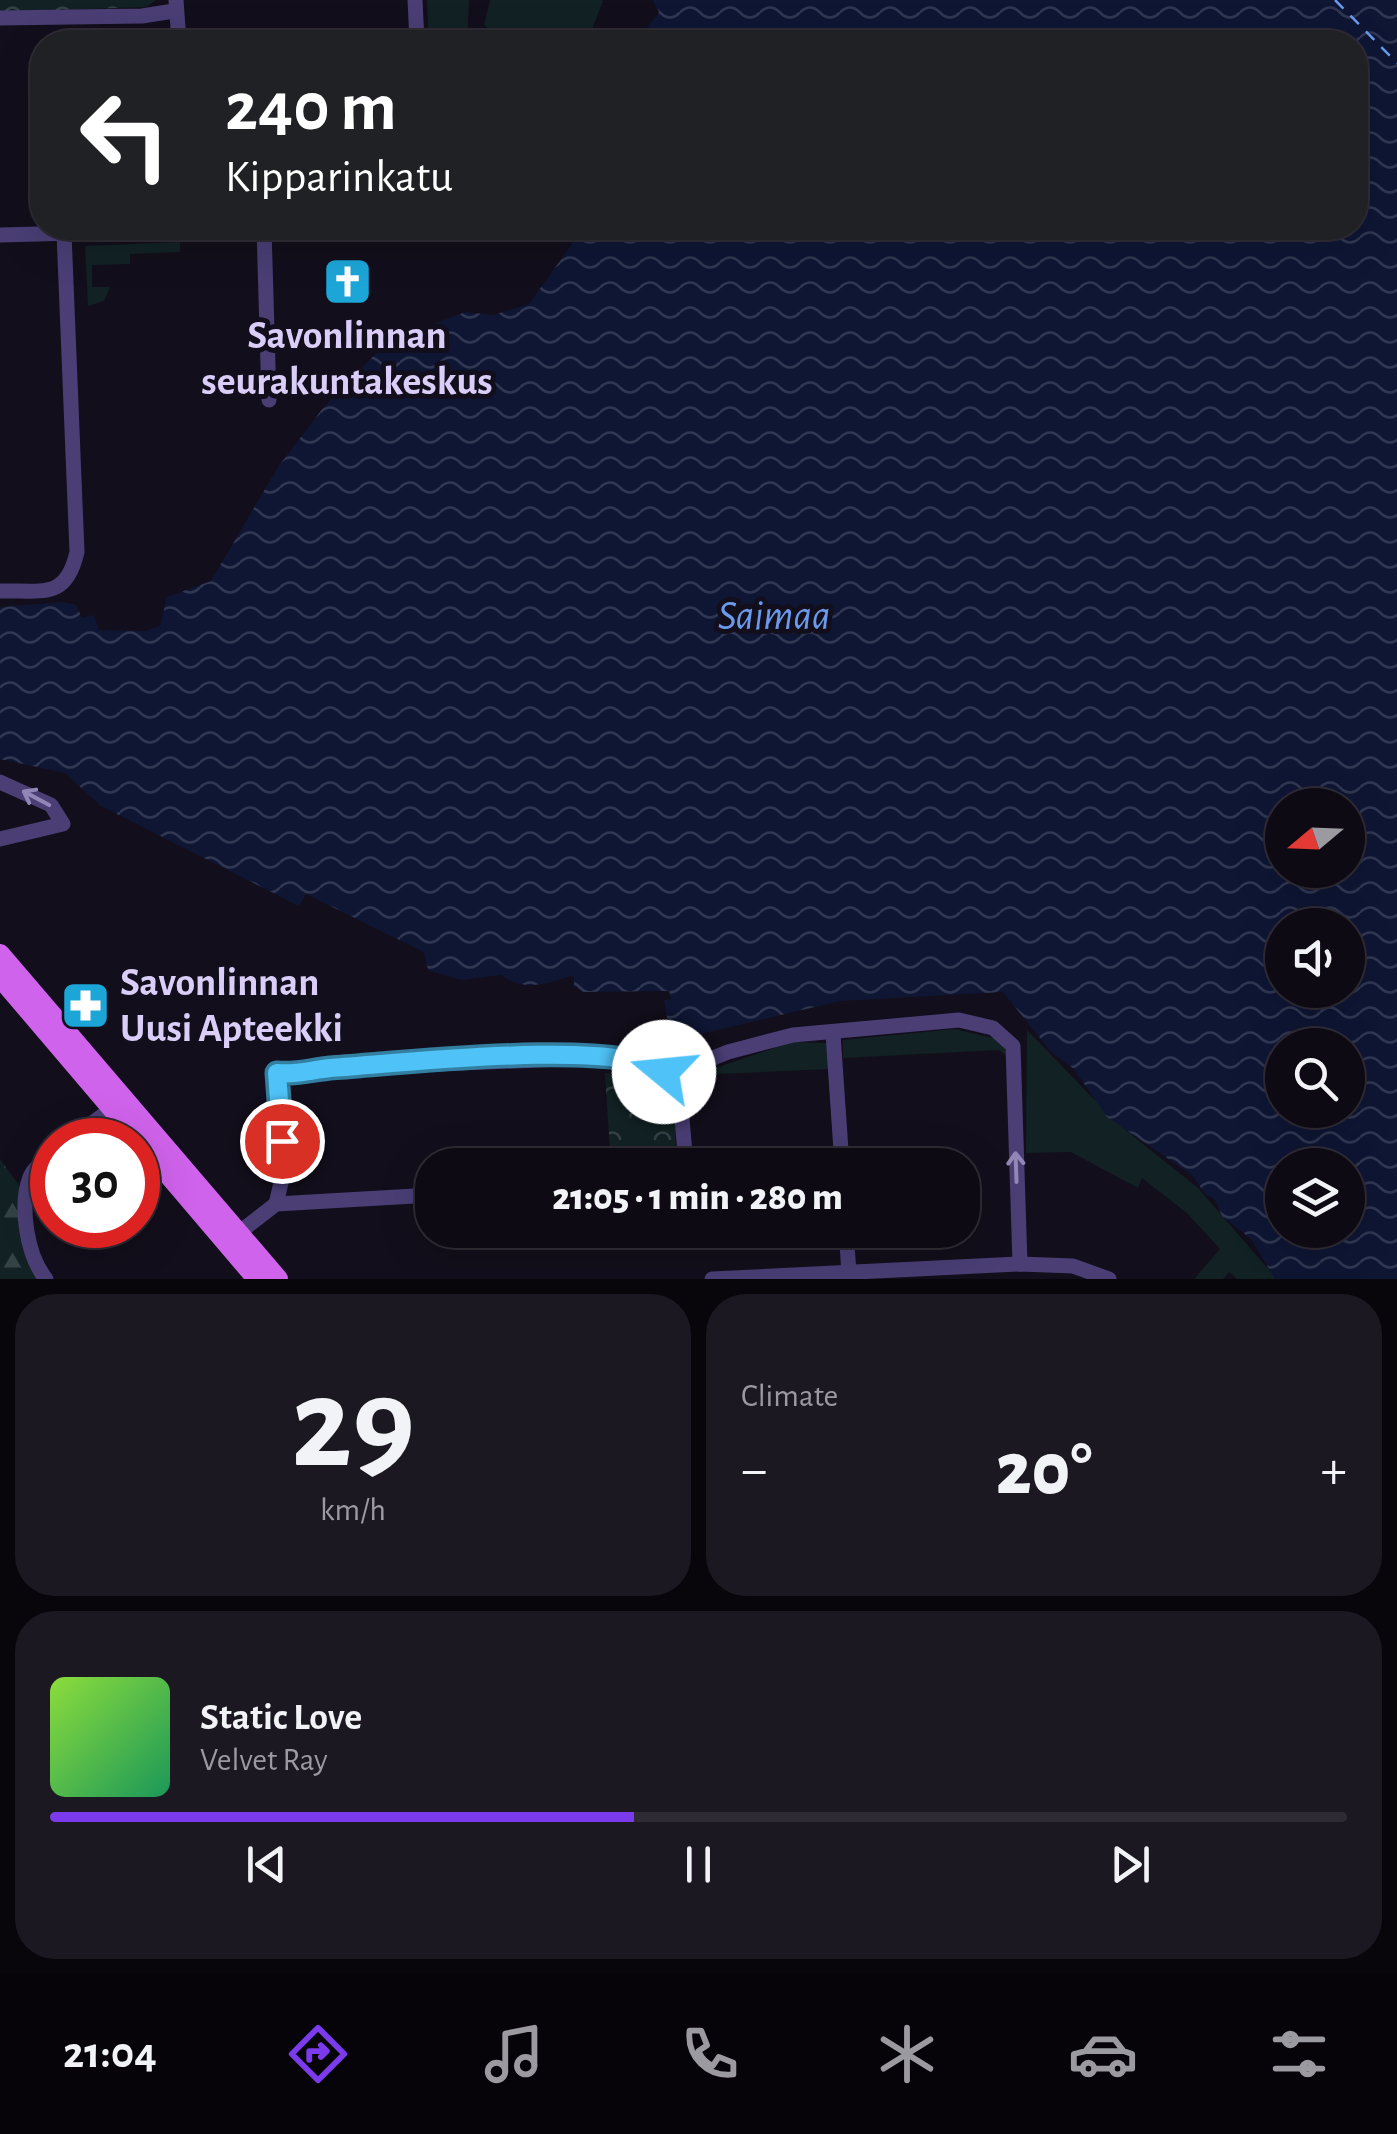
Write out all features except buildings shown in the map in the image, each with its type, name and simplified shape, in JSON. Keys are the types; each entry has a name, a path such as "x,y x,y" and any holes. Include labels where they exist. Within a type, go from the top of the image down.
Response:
{"main road":[{"path":"0,954 119,1102 235,1236 278,1279"},
{"path":"0,976 119,1102"},
{"path":"235,1236 258,1279"}],"street":[{"path":"416,0 417,30"},
{"path":"0,18 142,16 175,6"},
{"path":"0,234 30,234"},
{"path":"0,591 51,590 72,575 78,552 64,240"},
{"path":"266,240 269,400"},
{"path":"0,782 51,805 63,824 0,839"},
{"path":"276,1204 284,1170 277,1073 594,1056 678,1072 771,1040 959,1020 993,1028 1013,1046 1020,1264"},
{"path":"834,1034 841,1148"},
{"path":"678,1072 685,1148"},
{"path":"98,1118 119,1102"},
{"path":"30,1178 26,1195 30,1243"},
{"path":"235,1236 276,1204 415,1196"},
{"path":"30,1248 46,1279"},
{"path":"847,1248 849,1273"},
{"path":"712,1279 1020,1264 1073,1266 1109,1279"}],"green space":[{"path":"0,0 156,0 146,7 0,12"},
{"path":"427,0 469,0 468,30 428,30"},
{"path":"490,0 603,1 592,30 491,30 484,25"},
{"path":"180,242 180,252 130,254 130,264 92,265 92,287 110,287 104,301 88,306 85,246"},
{"path":"955,1029 1001,1040 1008,1057 999,1050 843,1058 843,1040"},
{"path":"1027,1030 1118,1124 1198,1188 1277,1279 1237,1279 1229,1272 1223,1279 1194,1279 1220,1249 1187,1213 1142,1178 1138,1188 1071,1152 1026,1153"},
{"path":"792,1042 829,1043 830,1069 695,1075"},
{"path":"632,1072 676,1084 675,1148 610,1148 605,1073"},
{"path":"0,1159 26,1195 31,1255 46,1279 0,1279"}],"water":[{"name":"Saimaa","path":"653,0 1397,0 1397,1279 1275,1279 1251,1239 1222,1216 1214,1198 1206,1195 1192,1175 1107,1117 1074,1069 1051,1052 1003,992 840,1001 679,1039 670,1036 664,1000 671,999 669,991 583,992 574,986 574,975 528,985 501,975 461,980 428,970 424,952 306,894 299,906 101,806 65,773 0,759 0,607 63,602 76,605 82,618 94,615 99,630 146,631 160,626 167,597 211,581 278,467 323,408 389,340 466,312 493,315 529,304 572,240 1368,240 1368,30 649,30 648,26 659,12"}],"ferry route":[{"path":"1335,0 1365,30"},
{"path":"1368,34 1397,63"}],"place":[{"name":"Savonlinnan seurakuntakeskus","path":"347,281"},
{"name":"Savonlinnan Uusi Apteekki","path":"85,1006"}],"route":[{"path":"282,1141 277,1073 298,1075 313,1070 493,1058 611,1056 656,1066 664,1072"}]}
